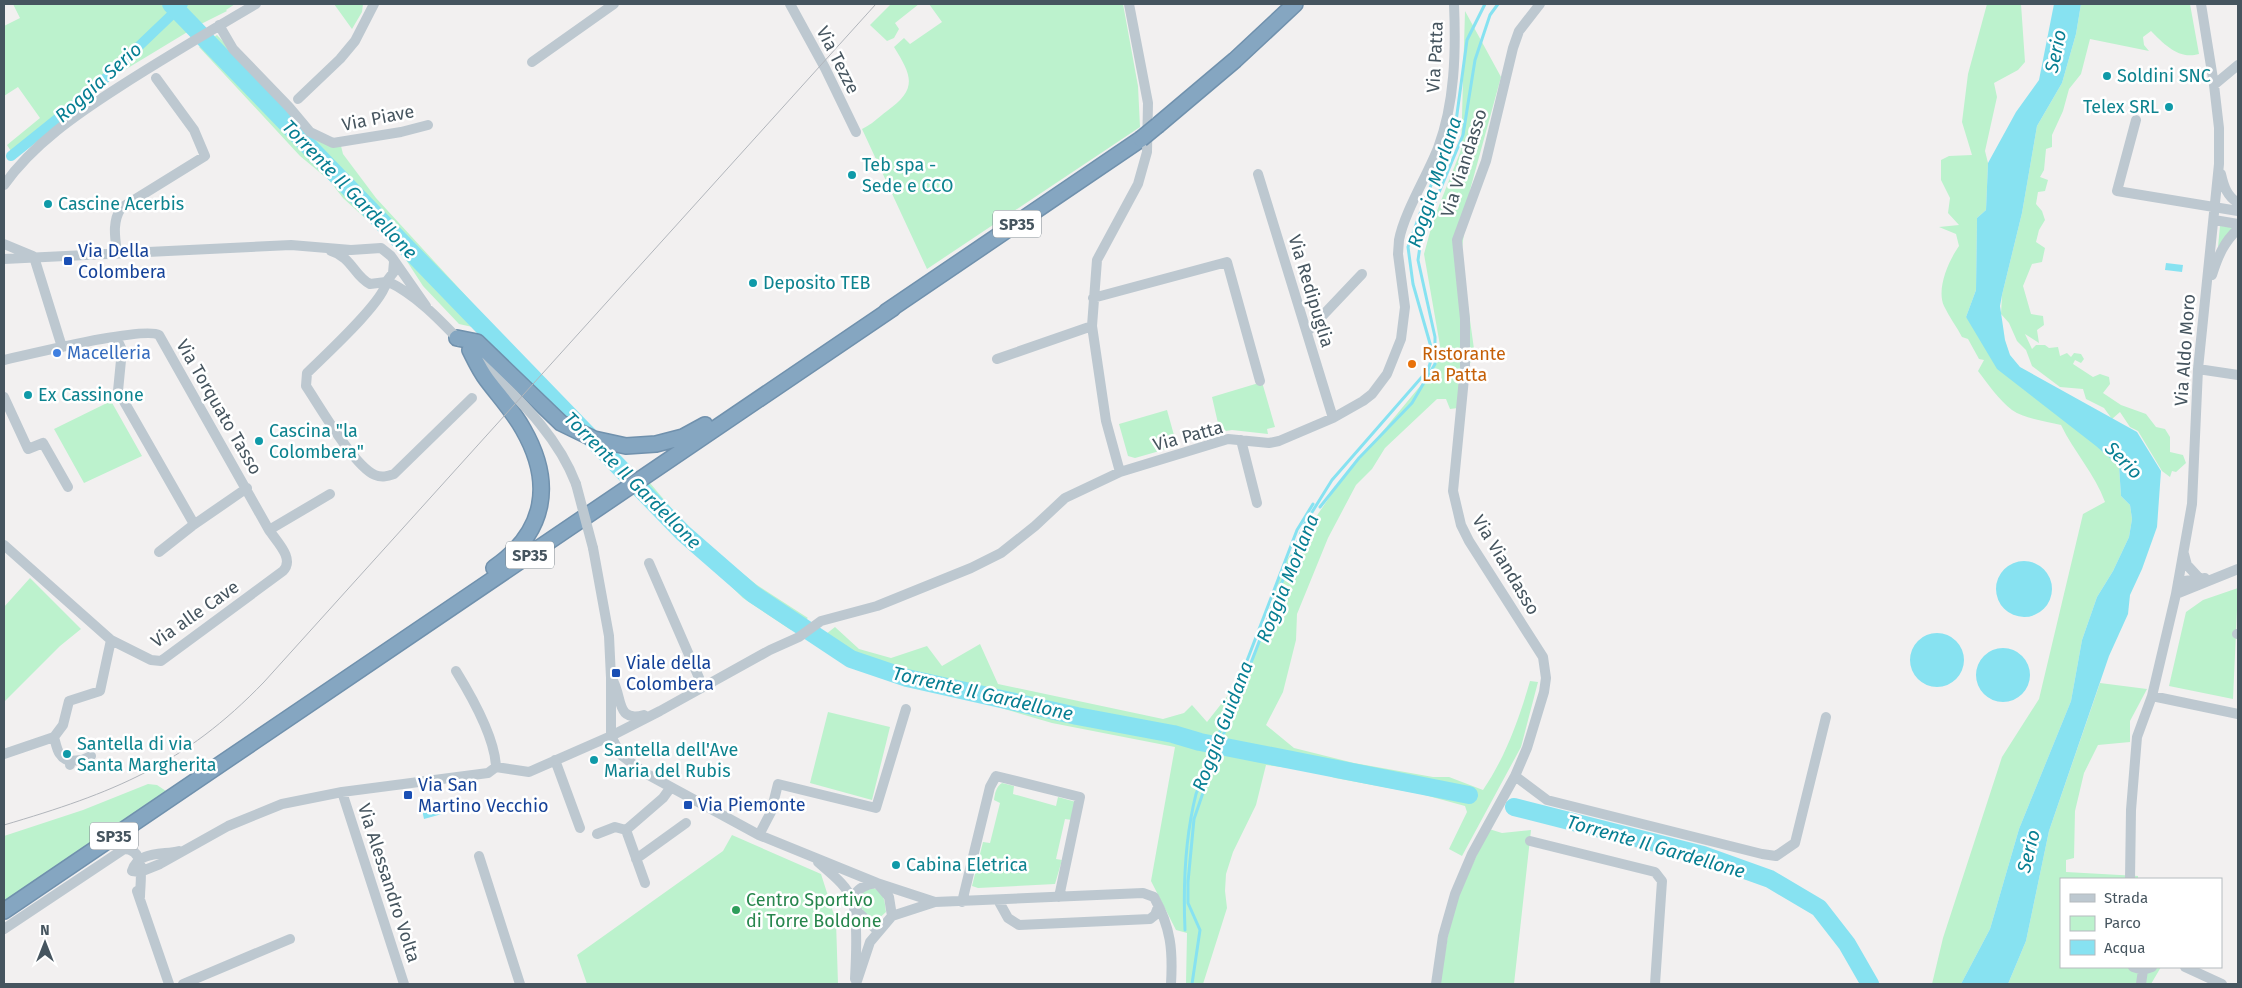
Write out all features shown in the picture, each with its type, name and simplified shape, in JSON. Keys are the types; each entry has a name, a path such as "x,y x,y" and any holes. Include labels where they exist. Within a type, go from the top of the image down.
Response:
{"highway":[{"name":"SP35","path":"4,912 822,357 1149,130 1235,60 1295,4"},
{"path":"458,338 476,342 550,413 582,434 615,444 656,444 695,431 893,308"},
{"path":"432,621 452,597 516,551 528,536 540,507 541,478 534,450 523,429 503,399 486,380 470,350"}],"street":[{"path":"4,185 12,173 40,146 90,106 194,40 256,4"},
{"path":"298,98 340,59 355,42 374,4"},
{"path":"532,62 614,4"},
{"name":"Via Tezze","path":"790,4 825,68 856,132"},
{"path":"136,872 160,864 179,851 228,826 274,807 302,799 342,792 488,774 496,768 529,772 611,736 660,711 770,650 800,637 820,621 877,606 972,568 1001,552 1035,526 1065,498 1120,472 1106,421 1092,326 1097,260 1138,184 1144,166 1149,130 1148,103 1129,4"},
{"name":"Via Patta","path":"1120,472 1228,439 1279,441 1347,410 1372,394 1387,374 1401,338 1405,307 1398,254 1400,235 1439,145 1448,113 1454,64 1454,4"},
{"name":"Via Viandasso","path":"1436,984 1443,936 1455,894 1472,854 1527,748 1546,678 1543,657 1460,525 1453,491 1465,368 1465,320 1456,248 1460,227 1486,161 1513,48 1519,31 1540,4"},
{"name":"Via Aldo Moro","path":"2130,878 2137,737 2152,696 2176,594 2192,504 2198,369 2219,164 2219,128 2201,4"},
{"name":"Via Piave","path":"215,28 233,50 289,107 310,132 333,143 402,132 428,124"},
{"path":"2214,85 2238,65"},
{"path":"117,253 114,226 116,216 121,208 205,156 194,130 156,78"},
{"path":"2136,120 2118,191 2238,211"},
{"path":"2219,164 2224,187 2231,198 2238,203"},
{"path":"4,195 12,173"},
{"name":"Via Redipuglia","path":"1258,174 1332,418"},
{"path":"2214,220 2238,224"},
{"path":"2205,292 2220,251 2228,238 2238,229"},
{"path":"4,244 34,257 62,347"},
{"path":"4,259 291,245 322,248 380,248 388,252 426,306"},
{"path":"322,248 338,253 352,263 365,281 372,298 368,312"},
{"path":"358,272 360,258 371,248"},
{"path":"394,262 393,273 386,282 385,290 368,312 307,373 305,379 306,386 336,432 368,471 377,476 386,477 394,474 472,398"},
{"path":"1094,298 1227,262 1260,380"},
{"path":"1307,332 1362,274"},
{"path":"365,281 378,284 386,282 404,290 426,306 546,430 564,455 576,484 593,548 609,636 611,736 615,746 629,763 759,835 877,883 935,902"},
{"path":"997,359 1092,326"},
{"name":"Via Torquato Tasso","path":"4,360 116,337 149,332 159,335 269,530 288,560"},
{"path":"116,337 122,350 118,391 194,524"},
{"path":"2198,369 2238,375"},
{"path":"4,398 28,450 43,442 68,487"},
{"path":"1242,440 1257,503"},
{"path":"159,552 194,524 247,488"},
{"path":"269,530 330,494"},
{"path":"4,545 111,640 100,691 69,701 63,725 54,737 4,754"},
{"path":"2183,553 2187,565 2199,578"},
{"name":"Via alle Cave","path":"111,640 151,660 161,661 283,571 288,567 288,560"},
{"path":"649,563 703,687"},
{"path":"2176,594 2238,569"},
{"path":"2178,582 2217,576"},
{"path":"456,671 467,689 492,744 496,768"},
{"path":"611,678 619,692 620,707 626,715 640,716 660,711"},
{"path":"2152,696 2238,714"},
{"path":"759,835 771,812 778,784 876,808 906,709"},
{"path":"1514,776 1546,800 1776,856 1795,843 1826,717"},
{"path":"54,737 59,756 70,763 92,756"},
{"path":"555,760 580,828"},
{"path":"962,902 990,788 996,776 1080,797 1058,898"},
{"path":"626,830 663,798 671,787"},
{"name":"Via Alessandro Volta","path":"342,792 404,984"},
{"path":"636,859 686,824"},
{"path":"597,834 615,827 626,830"},
{"path":"626,830 645,883"},
{"path":"1530,841 1655,872 1662,881 1655,984"},
{"path":"4,929 124,849 132,849 138,853 139,859"},
{"path":"170,984 140,897 135,863 139,859 179,851"},
{"path":"479,856 520,984"},
{"path":"101,864 118,857 124,857 130,862 136,872"},
{"path":"813,858 838,880 852,899 858,912 878,931"},
{"path":"855,984 856,943 852,899 861,888 877,883"},
{"path":"877,883 889,897 892,916"},
{"path":"855,984 870,942 892,916 935,902 1143,893 1154,897 1170,932 1173,955 1171,984"},
{"path":"998,900 1008,918 1019,925 1150,919 1158,907"},
{"path":"183,984 290,939"},
{"path":"2141,984 2142,968"},
{"path":"2187,968 2222,984"}],"green space":[{"path":"13,4 235,4 227,11 199,25 113,77 15,157 7,145 40,118 18,87 4,96 4,26 20,18"},
{"path":"334,4 363,4 362,12 352,29"},
{"path":"891,4 919,4 895,23 899,29 894,38 887,41 870,25"},
{"path":"929,4 1123,4 1138,86 1140,127 927,269 862,129 897,103 908,89 908,74 894,47 904,38 910,44 942,22"},
{"path":"1987,4 2021,4 2025,62 2018,70 1994,83 1997,97 1985,151 1988,163 1986,210 1977,218 1976,290 1966,317 2119,466 2121,496 2130,505 2132,519 2129,537 2113,571 2097,597 2082,640 2071,701 2019,829 1990,929 1961,984 1932,984 1943,938 2002,757 2039,699 2083,514 2105,502 2096,482 2061,425 2029,418 2017,413 2007,406 1994,392 1978,371 1984,360 1979,359 1968,339 1962,337 1946,310 1942,299 1945,275 1951,259 1959,246 1956,234 1939,227 1959,225 1948,213 1950,198 1941,180 1941,160 1949,156 1972,155 1962,122 1968,74"},
{"path":"2081,4 2190,4 2199,54 2185,55 2179,53 2167,46 2151,31 2143,37 2144,45 2149,51 2090,39 2081,74 2069,89 2063,111 2052,135 2052,147 2046,149 2044,170 2040,177 2048,180 2045,191 2038,192 2036,204 2042,211 2045,220 2039,230 2036,242 2045,248 2042,262 2032,264 2023,286 2031,314 2043,316 2044,325 2037,330 2039,343 2025,334 2032,349 2036,345 2045,345 2049,348 2058,347 2060,356 2067,353 2071,357 2074,353 2081,354 2084,359 2081,363 2075,360 2073,364 2093,377 2100,374 2109,377 2110,384 2103,393 2121,405 2146,414 2156,427 2165,429 2170,437 2170,452 2183,455 2186,463 2176,472 2172,471 2170,477 2162,471 2138,431 2130,427 2120,412 2112,419 2104,408 2086,399 2083,389 2060,387 2032,366 2026,350 2017,341 2009,323 2001,314 2002,295 2022,213 2037,126 2062,83 2076,34"},
{"path":"1465,11 1501,77 1470,190 1461,255 1474,349 1458,408 1450,409 1446,399 1437,399 1385,448 1372,469 1356,485 1328,538 1297,614 1296,640 1283,692 1266,725 1294,748 1354,763 1433,777 1449,777 1483,790 1511,737 1530,681 1538,682 1521,747 1462,856 1449,849 1467,812 1465,806 1421,794 1335,778 1318,772 1266,765 1256,805 1233,852 1226,874 1227,908 1203,984 1186,984 1187,933 1176,930 1151,881 1175,747 1052,723 862,667 816,642 835,627 859,649 891,658 927,646 942,666 980,644 998,684 1163,719 1184,713 1192,705 1207,722 1229,694 1248,676 1284,564 1335,489 1442,357 1424,254 1433,221 1461,150"},
{"path":"217,35 314,136 341,146 343,154 376,198 535,371 528,379 477,328 459,324 423,286 399,249 343,198 329,180 300,156 199,47"},
{"path":"2220,226 2234,227 2218,247"},
{"path":"1262,382 1275,427 1267,429 1268,434 1232,430 1220,432 1212,397"},
{"path":"111,401 142,456 84,483 54,429"},
{"path":"1167,410 1177,446 1135,458 1128,456 1119,424"},
{"path":"650,483 693,534 757,585 808,618 791,630 743,598 637,493"},
{"path":"30,578 81,629 60,646 4,702 4,607"},
{"path":"2238,588 2233,699 2169,686 2186,612 2203,600"},
{"path":"2100,683 2147,689 2130,721 2130,742 2098,745 2084,773 2075,811 2074,858 2066,860 2066,872 2138,876 2138,878 2060,878 2060,968 2160,968 2151,984 2008,984 2026,941 2049,831"},
{"path":"828,712 890,727 872,800 810,783"},
{"path":"1002,783 1014,786 1013,794 1056,806 1058,797 1076,802 1072,820 1065,819 1056,859 1062,860 1055,884 978,888 972,886 983,842 990,843 1000,803 994,800 995,795 997,788"},
{"path":"148,784 157,785 166,791 4,902 4,836 83,810"},
{"path":"1489,829 1502,833 1531,830 1514,984 1439,984 1454,904"},
{"name":"Centro Sportivo di Torre Boldone","path":"732,835 821,874 836,921 838,984 587,984 577,955 723,851"},
{"path":"873,888 882,894 886,912 876,921 867,916 856,900 861,892"}],"water":[{"name":"Serio","path":"2054,4 2081,4 2076,34 2062,83 2037,126 2022,213 2000,306 2005,340 2010,355 2020,367 2137,432 2161,471 2157,527 2142,569 2130,595 2128,614 2109,656 2049,831 2026,941 2008,984 1961,984 1990,929 2019,829 2071,701 2082,640 2097,597 2113,571 2129,537 2132,519 2130,505 2121,496 2119,466 1997,369 1966,317 1976,290 1977,218 1986,210 1988,163 2016,112 2039,80"},
{"path":"2166,263 2183,265 2182,272 2165,270"},
{"path":"2024,561 2035,563 2044,569 2050,578 2052,589 2050,600 2044,609 2035,615 2024,617 2013,615 2004,609 1998,600 1996,589 1998,578 2004,569 2013,563"},
{"path":"1932,633 1942,633 1952,637 1960,645 1964,660 1960,675 1952,683 1942,687 1932,687 1922,683 1914,675 1910,665 1910,655 1914,645 1922,637"},
{"path":"1998,648 2008,648 2018,652 2026,660 2030,675 2026,690 2018,698 2008,702 1998,702 1988,698 1980,690 1976,680 1976,670 1980,660 1988,652"},
{"path":"439,805 442,814 424,819 422,810"}],"waterway":[{"name":"Torrente Il Gardellone","path":"171,4 683,533 753,594 851,659 907,678 1077,716 1469,795"},
{"name":"Roggia Serio","path":"11,156 92,91 183,4"},
{"name":"Roggia Morlana","path":"1192,984 1200,930 1188,903 1194,819 1219,746 1304,525 1332,480 1428,370 1433,354 1413,284 1408,247 1426,197 1455,129 1467,40 1485,4"},
{"name":"Roggia Guidana","path":"1320,507 1359,458 1412,403 1435,364 1435,337 1418,260 1422,233 1463,135 1475,60 1490,15 1498,4"},
{"name":"Roggia Guidana","path":"1185,930 1186,862 1189,827 1196,794 1297,530 1313,504"},
{"name":"Torrente Il Gardellone","path":"1514,807 1703,855 1770,879 1819,908 1847,944 1870,984"}],"tram line":[{"path":"4,825 79,801 145,773 205,735 234,711 264,682 876,4"}],"place":[{"name":"Soldini SNC","path":"2107,76"},
{"name":"Telex SRL","path":"2169,107"},
{"name":"Teb spa - Sede e CCO","path":"852,175"},
{"name":"Cascine Acerbis","path":"48,204"},
{"name":"Via Della Colombera","path":"68,261"},
{"name":"Deposito TEB","path":"753,283"},
{"name":"Macelleria","path":"57,353"},
{"name":"Ristorante La Patta","path":"1412,364"},
{"name":"Ex Cassinone","path":"28,395"},
{"name":"Cascina \"la Colombera\"","path":"259,441"},
{"name":"Viale della Colombera","path":"616,673"},
{"name":"Santella di via Santa Margherita","path":"67,754"},
{"name":"Santella dell'Ave Maria del Rubis","path":"594,760"},
{"name":"Via San Martino Vecchio","path":"408,795"},
{"name":"Via Piemonte","path":"688,805"},
{"name":"Cabina Eletrica","path":"896,865"},
{"name":"Centro Sportivo di Torre Boldone","path":"736,910"}]}
